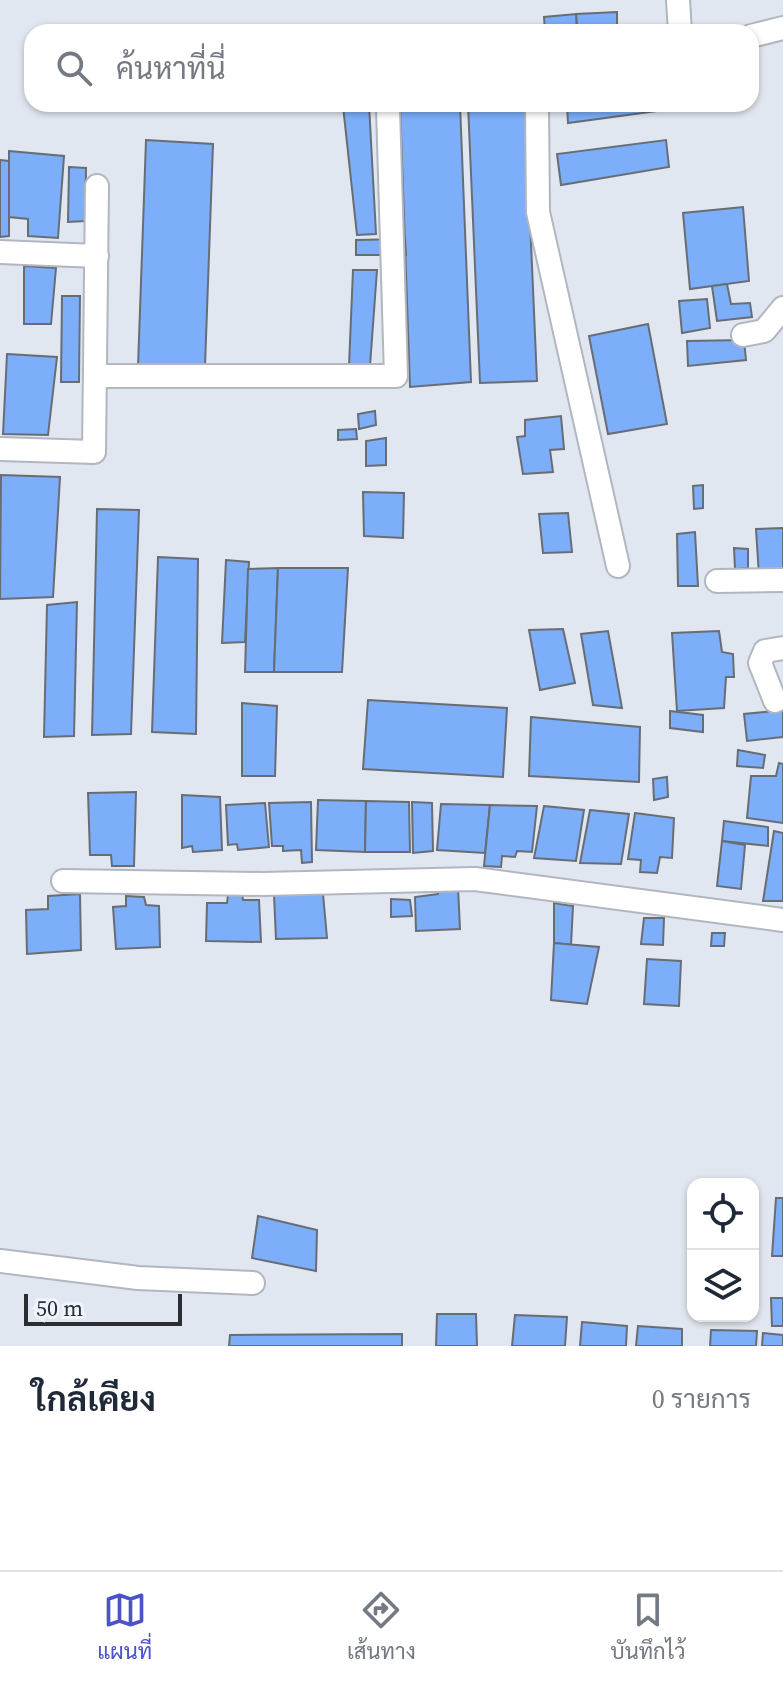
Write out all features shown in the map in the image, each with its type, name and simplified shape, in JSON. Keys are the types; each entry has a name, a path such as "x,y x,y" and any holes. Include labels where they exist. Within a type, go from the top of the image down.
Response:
{"street":[{"path":"678,0 680,24"},
{"path":"759,34 783,28"},
{"path":"95,376 396,376 388,112"},
{"path":"537,112 538,212 618,566"},
{"path":"0,449 94,452 97,186"},
{"path":"0,252 97,256"},
{"path":"743,335 764,331 783,308"},
{"path":"717,581 783,580"},
{"path":"775,701 760,663 765,651 783,648"},
{"path":"63,881 263,884 475,879 783,920"},
{"path":"0,1261 138,1278 253,1283"}],"building":[{"path":"617,12 617,24 577,24 576,14"},
{"path":"576,14 577,24 544,24 544,17"},
{"path":"344,112 369,112 376,234 357,235"},
{"path":"400,112 460,112 471,382 410,387"},
{"path":"468,112 525,112 537,381 480,383"},
{"path":"567,112 650,112 568,123"},
{"path":"146,140 213,144 205,366 138,367"},
{"path":"666,140 669,167 561,185 557,154"},
{"path":"9,151 64,156 58,238 28,236 28,219 9,217"},
{"path":"0,160 9,161 9,236 0,237"},
{"path":"69,167 86,168 85,221 68,222"},
{"path":"743,207 749,281 690,289 683,213"},
{"path":"405,239 406,255 356,255 356,240"},
{"path":"24,266 56,268 51,324 24,324"},
{"path":"353,270 377,270 370,366 349,366"},
{"path":"727,284 731,304 750,303 752,317 717,321 712,286"},
{"path":"62,296 80,296 79,382 61,382"},
{"path":"707,299 710,328 682,333 679,301"},
{"path":"648,324 667,424 608,434 589,336"},
{"path":"744,340 746,360 688,366 687,341"},
{"path":"7,354 57,357 48,435 3,434"},
{"path":"375,411 376,425 359,429 358,414"},
{"path":"561,416 564,449 550,450 553,472 523,474 517,437 525,436 525,420"},
{"path":"356,429 357,439 338,440 338,430"},
{"path":"386,438 386,465 366,466 366,441"},
{"path":"1,475 60,477 53,597 0,599"},
{"path":"703,485 703,508 694,509 693,486"},
{"path":"363,492 404,493 403,538 364,536"},
{"path":"97,509 139,510 131,734 92,735"},
{"path":"568,513 572,552 543,553 539,514"},
{"path":"783,528 783,574 759,576 756,529"},
{"path":"695,532 698,586 678,586 677,534"},
{"path":"734,548 748,549 748,568 735,569"},
{"path":"158,557 198,559 196,734 152,732"},
{"path":"226,560 249,562 245,642 222,643"},
{"path":"278,568 274,672 245,672 248,569"},
{"path":"278,568 348,568 342,672 274,672"},
{"path":"77,602 74,736 44,737 47,605"},
{"path":"563,629 575,683 540,690 529,630"},
{"path":"608,631 622,708 593,705 581,634"},
{"path":"719,631 722,652 733,654 734,677 726,677 724,708 677,711 672,633"},
{"path":"368,700 507,708 503,777 363,769"},
{"path":"242,703 277,706 275,776 242,776"},
{"path":"783,710 783,737 747,741 744,714"},
{"path":"670,711 703,715 703,732 670,728"},
{"path":"531,717 640,727 639,782 529,776"},
{"path":"738,750 765,755 763,768 737,766"},
{"path":"779,763 783,764 783,823 747,818 751,776 776,776"},
{"path":"667,777 668,797 654,800 653,779"},
{"path":"136,792 134,866 112,866 111,855 90,855 88,793"},
{"path":"182,795 220,797 222,850 193,852 192,846 182,848"},
{"path":"318,800 366,801 365,852 316,850"},
{"path":"366,801 409,802 410,852 365,852"},
{"path":"311,802 312,862 302,863 301,850 283,851 283,846 272,846 269,803"},
{"path":"412,802 432,803 433,851 413,853"},
{"path":"265,803 269,847 238,850 237,844 228,845 226,805"},
{"path":"441,804 490,805 485,853 437,850"},
{"path":"490,805 537,806 532,852 517,851 515,857 502,856 501,867 484,866"},
{"path":"544,806 584,810 576,861 534,858"},
{"path":"590,810 629,814 621,864 580,863"},
{"path":"635,813 674,818 672,858 660,857 657,873 640,872 641,860 628,859"},
{"path":"724,821 768,827 768,846 722,841"},
{"path":"774,831 783,833 783,901 763,901"},
{"path":"722,841 745,845 741,889 717,886"},
{"path":"458,887 460,929 416,931 415,897 438,894 438,888"},
{"path":"242,893 243,900 259,900 261,942 206,941 207,903 227,903 228,894"},
{"path":"80,894 81,950 27,954 26,910 48,909 48,896"},
{"path":"323,894 327,938 276,939 274,895"},
{"path":"126,896 144,897 146,905 159,906 160,947 116,949 113,907 126,906"},
{"path":"391,899 410,900 412,916 391,917"},
{"path":"554,903 573,906 571,945 554,943"},
{"path":"644,918 664,918 663,945 641,944"},
{"path":"712,933 725,933 724,946 711,946"},
{"path":"554,943 599,947 587,1004 551,1000"},
{"path":"647,959 681,961 679,1006 644,1004"},
{"path":"776,1198 783,1198 783,1256 772,1256"},
{"path":"258,1216 317,1230 316,1271 252,1258"},
{"path":"771,1298 783,1298 783,1326 772,1326"},
{"path":"437,1314 476,1314 477,1346 436,1346"},
{"path":"515,1315 567,1317 565,1346 512,1346"},
{"path":"582,1322 627,1326 626,1346 580,1346"},
{"path":"638,1326 682,1329 682,1346 636,1346"},
{"path":"711,1330 757,1331 756,1346 710,1346"},
{"path":"763,1333 783,1335 783,1346 762,1346"},
{"path":"402,1334 402,1346 229,1346 230,1335"}]}
